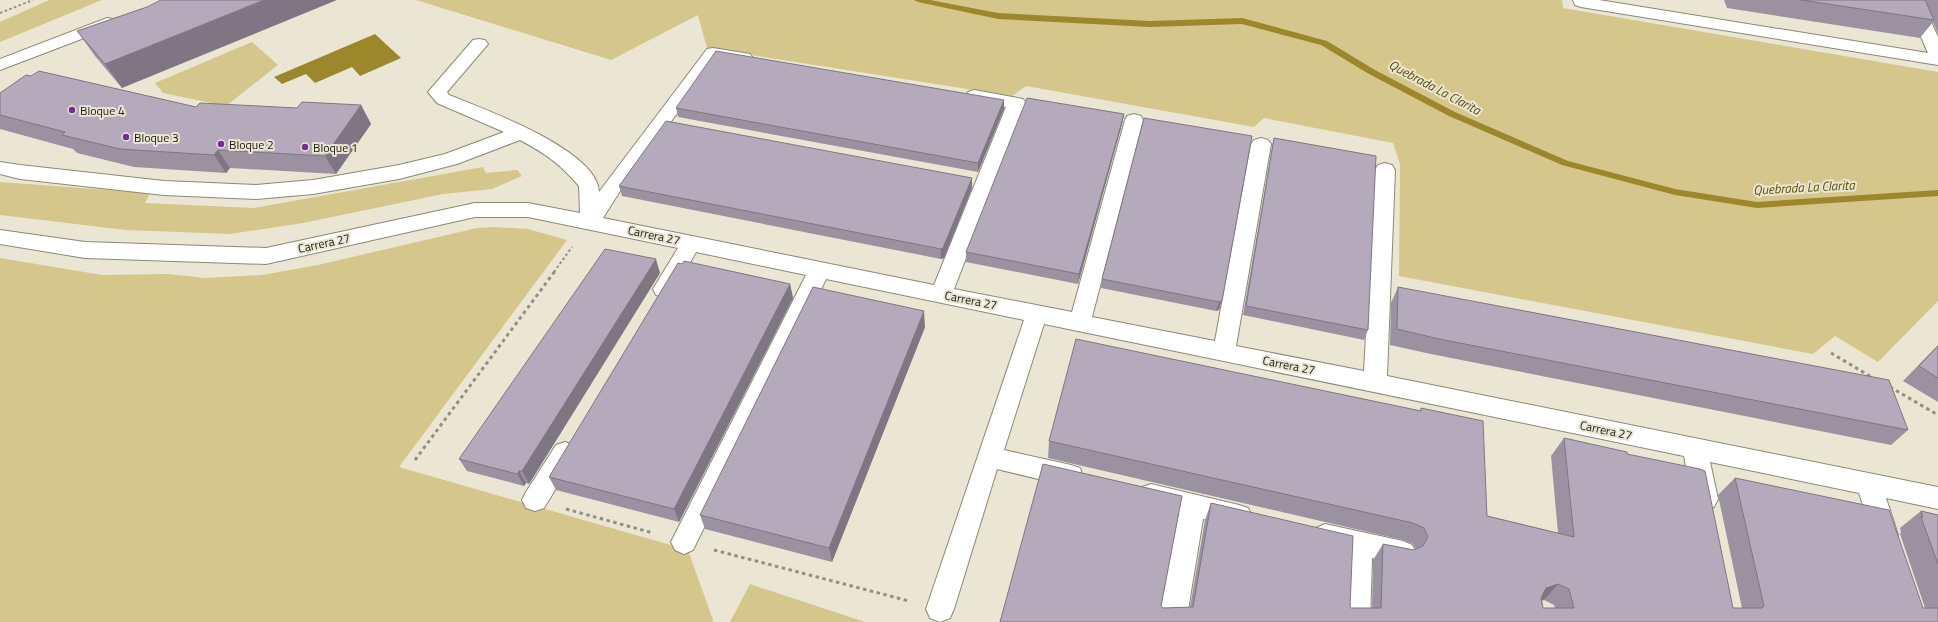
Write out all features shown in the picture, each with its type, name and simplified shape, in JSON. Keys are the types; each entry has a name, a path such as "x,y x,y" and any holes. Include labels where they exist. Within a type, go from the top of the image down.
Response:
{"street":[{"path":"1913,0 1938,56"},
{"path":"1581,1 1938,60"},
{"path":"0,65 125,16"},
{"path":"479,44 437,92 443,99 454,105 521,133 550,148 568,161 589,184 590,222"},
{"path":"590,222 613,186 713,53 760,61"},
{"path":"941,294 977,181 1018,103 955,93"},
{"path":"1080,322 1134,120"},
{"path":"661,122 684,126"},
{"path":"0,168 20,172 164,188 256,192 313,187 400,172 450,160 521,133"},
{"path":"1224,352 1261,144"},
{"path":"1375,382 1385,170"},
{"name":"Carrera 27","path":"0,237 85,250 266,256 476,210 528,210 1938,497"},
{"path":"654,304 692,243"},
{"path":"684,542 820,269"},
{"path":"940,609 988,457 1037,313"},
{"path":"535,500 576,432"},
{"path":"1695,448 1710,524"},
{"path":"988,457 1095,482"},
{"path":"1869,484 1892,556"},
{"path":"1132,491 1261,521"},
{"path":"1172,622 1193,505"},
{"path":"1306,532 1403,553"},
{"path":"1356,622 1359,544"}],"path":[{"path":"0,13 33,0"},
{"path":"415,460 590,222"},
{"path":"1831,353 1878,380"},
{"path":"1884,384 1938,415"},
{"path":"535,500 684,542 940,609"}],"shaded area":[{"path":"49,0 102,0 0,42 0,22"},
{"path":"416,0 1562,0 1563,8 1938,72 1938,301 1878,362 1835,336 1813,354 1399,276 1400,164 1393,143 1264,118 1254,127 1026,86 1012,96 707,48 698,15 611,60"},
{"path":"375,34 401,58 360,76 352,67 315,83 306,74 282,84 274,77"},
{"path":"252,42 278,65 226,106 163,93 155,83"},
{"path":"483,167 486,173 517,170 522,176 492,189 443,194 303,223 230,234 126,230 0,215 0,182 150,193 145,203 254,208"},
{"path":"494,227 528,229 567,240 399,467 688,550 713,620 712,622 0,622 0,258 102,275 168,274 205,278 262,275 318,265 477,228"},
{"path":"750,584 865,622 730,622"}],"building":[{"path":"161,0 264,0 105,64 77,31 147,7"},
{"path":"1801,0 1925,0 1934,20"},
{"path":"716,51 1004,100 978,163 676,108"},
{"path":"39,71 196,107 200,103 297,108 302,102 361,105 325,156 218,150 214,155 120,149 62,135 65,132 0,115 0,93 26,75 31,76"},
{"path":"1027,98 1124,114 1079,274 966,252"},
{"path":"1144,118 1252,136 1222,301 1219,302 1102,279"},
{"path":"666,121 972,178 943,248 941,249 619,186"},
{"path":"1274,138 1376,156 1368,330 1246,306"},
{"path":"605,249 656,259 522,471 519,471 517,474 459,459"},
{"path":"684,261 790,284 674,509 549,477 678,263 682,264"},
{"path":"813,287 924,311 829,548 700,515"},
{"path":"1398,287 1889,380 1908,430 1439,339 1397,329"},
{"path":"1076,339 1421,411 1421,408 1483,421 1487,516 1574,537 1564,438 1627,452 1627,454 1705,471 1733,608 1762,608 1764,606 1735,478 1889,510 1923,608 1938,608 1938,622 1000,622 1043,464 1182,496 1161,606 1163,608 1193,607 1211,503 1353,536 1351,608 1381,608 1383,544 1414,550 1423,546 1428,537 1424,528 1413,523 1049,441","holes":["1558,584 1569,589 1574,608 1543,608 1541,598 1546,588"]},
{"path":"1938,346 1938,378 1919,366"},
{"path":"1921,511 1938,515 1938,564 1921,517 1923,517"}],"waterway":[{"name":"Quebrada La Clarita","path":"918,0 998,16 1150,24 1242,21 1324,43 1372,72 1452,114 1565,163 1675,192 1757,205 1938,193"}],"place":[{"name":"Bloque 4","path":"72,110"},
{"name":"Bloque 3","path":"126,137"},
{"name":"Bloque 2","path":"221,144"},
{"name":"Bloque 1","path":"305,147"}]}
